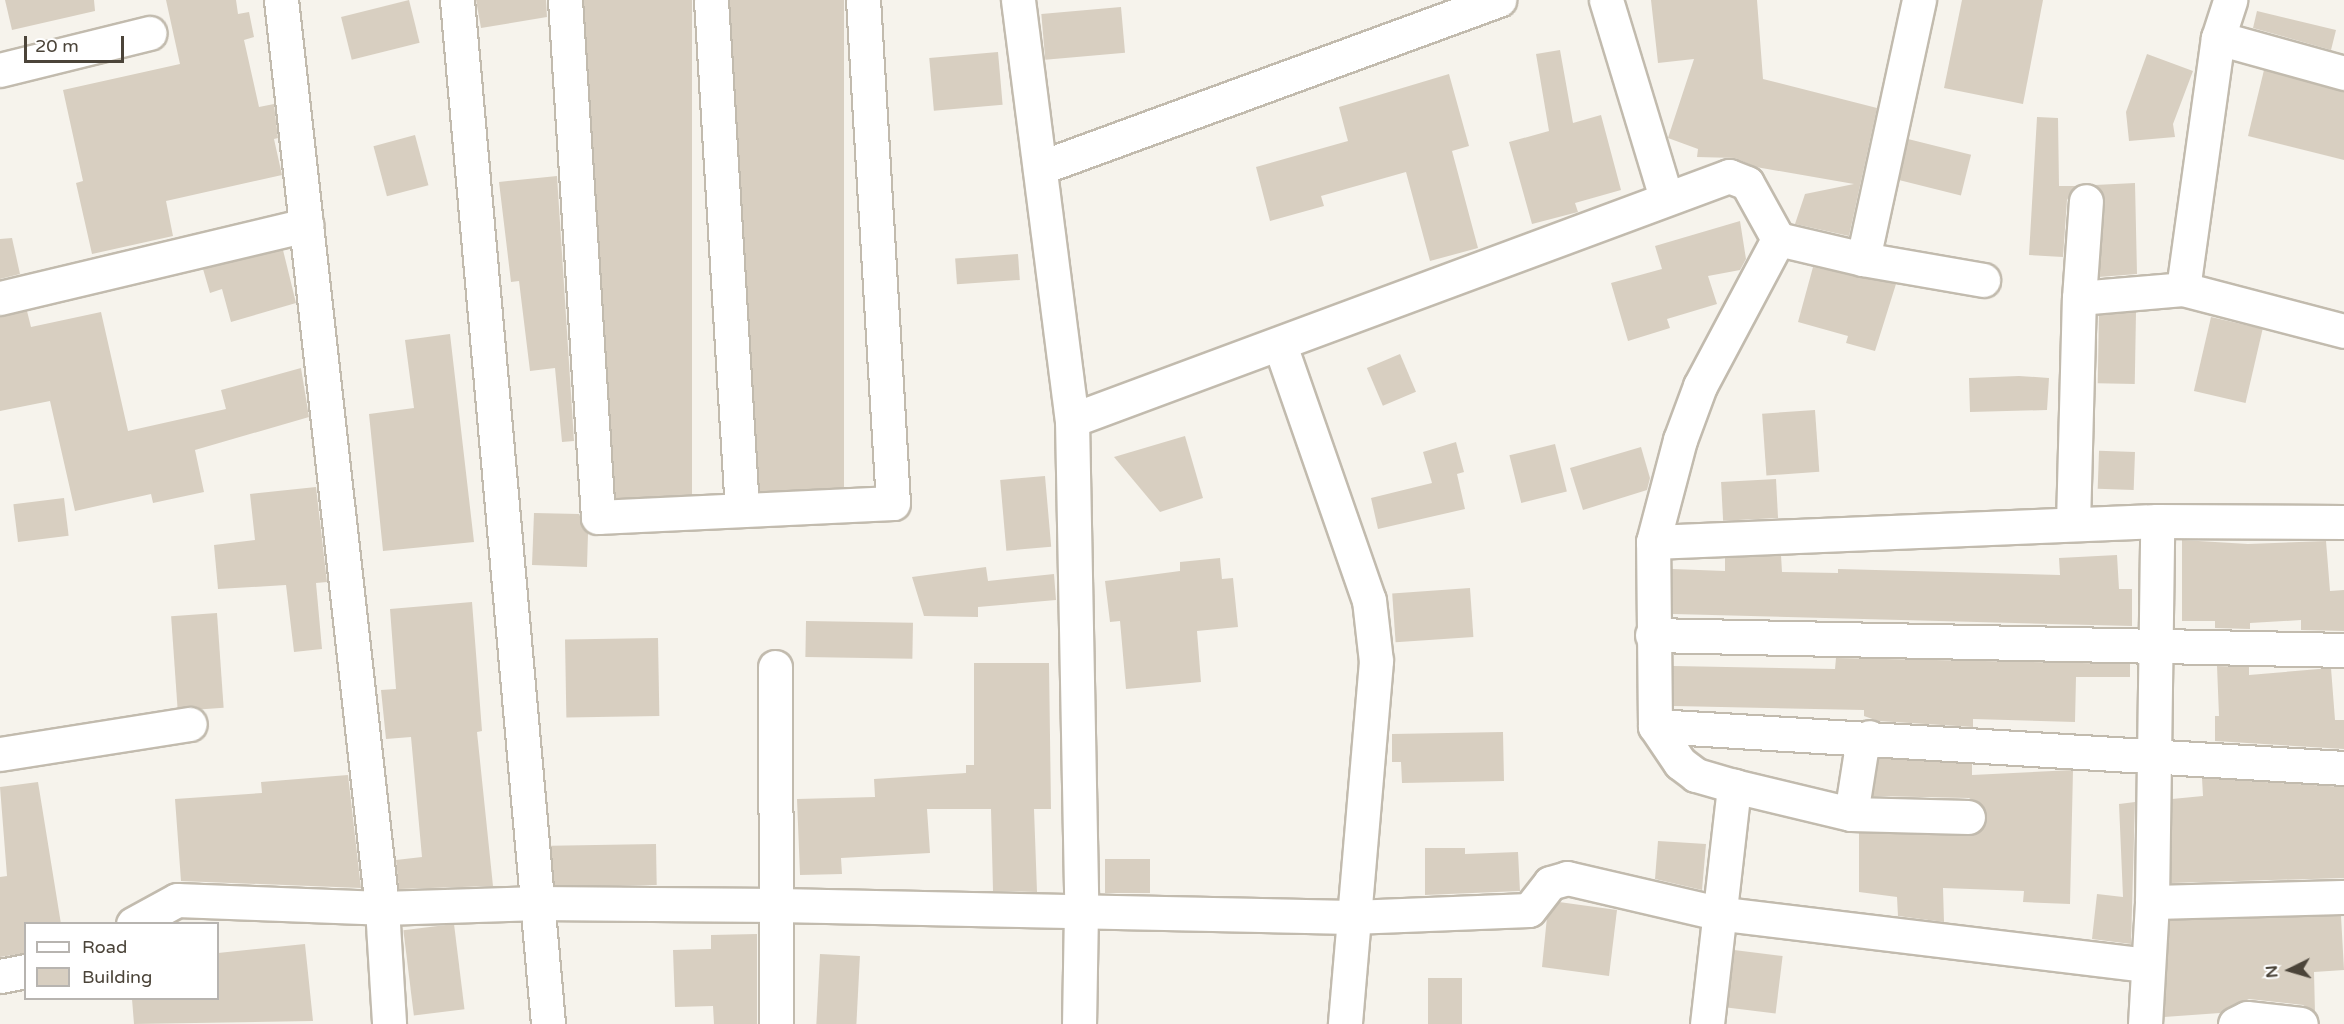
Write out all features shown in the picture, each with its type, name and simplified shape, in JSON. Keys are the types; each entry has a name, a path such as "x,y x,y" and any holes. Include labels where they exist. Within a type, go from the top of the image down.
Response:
{"street":[{"path":"281,0 382,908 389,1024"},
{"path":"457,0 548,1024"},
{"path":"565,0 598,517 893,503 863,0"},
{"path":"711,0 742,510"},
{"path":"1018,0 1042,167 1072,420 1082,911 1079,1024"},
{"path":"1042,167 1499,0"},
{"path":"1606,0 1666,197"},
{"path":"1863,258 1919,0"},
{"path":"2183,289 2218,38 2229,0"},
{"path":"0,69 148,33"},
{"path":"2218,38 2344,73"},
{"path":"1072,420 1280,345 1666,197 1729,176 1738,177 1747,183 1778,239 1863,258 1983,280"},
{"path":"2073,524 2079,297 2086,201"},
{"path":"0,298 306,225"},
{"path":"1778,239 1700,386 1680,440 1653,542 1652,634 1655,726 1680,763 1696,775 1851,814 1968,817"},
{"path":"2079,297 2183,289 2344,331"},
{"path":"1280,345 1369,600 1376,661 1352,917 1345,1024"},
{"path":"1653,542 2157,521 2344,522"},
{"path":"2145,1024 2152,902 2157,521"},
{"path":"1652,634 2344,650"},
{"path":"775,667 778,905 776,1024"},
{"path":"0,754 189,724"},
{"path":"1655,726 2154,754 2344,768"},
{"path":"1851,814 1861,751 1869,737"},
{"path":"1707,1024 1717,913 1734,786"},
{"path":"137,922 177,900 382,908 539,903 778,905 1352,917 1529,910 1550,883 1566,878 1717,913 2147,965"},
{"path":"2152,902 2344,897"},
{"path":"0,976 24,971"},
{"path":"2235,1024 2247,1018 2301,1024"}],"building":[{"path":"5,0 94,0 95,11 12,30"},
{"path":"166,0 236,0 238,14 249,12 254,37 244,40 259,107 274,104 278,138 274,139 282,175 166,201 173,236 92,254 76,183 83,181 63,90 180,64"},
{"path":"409,0 420,43 352,60 341,17"},
{"path":"476,0 546,0 547,17 481,28"},
{"path":"584,0 692,0 692,498 584,498"},
{"path":"730,0 844,0 844,492 730,492"},
{"path":"1651,0 1757,0 1763,79 1877,108 1849,236 1795,224 1805,194 1854,184 1756,167 1735,158 1697,157 1698,149 1668,138 1694,59 1658,63"},
{"path":"1962,0 2043,0 2023,104 1944,88"},
{"path":"1121,7 1125,53 1045,60 1041,14"},
{"path":"2257,11 2336,30 2331,50 2253,28"},
{"path":"1560,50 1573,123 1601,115 1621,190 1575,203 1578,212 1532,224 1509,142 1549,131 1536,54"},
{"path":"998,52 1003,105 934,111 929,58"},
{"path":"2147,54 2193,71 2173,124 2175,137 2129,141 2126,112"},
{"path":"2264,70 2344,91 2344,160 2248,136"},
{"path":"1449,74 1469,146 1452,151 1478,248 1430,261 1406,172 1321,196 1324,206 1270,221 1256,167 1348,141 1339,107"},
{"path":"2037,117 2058,118 2059,186 2076,186 2067,200 2063,257 2029,255"},
{"path":"415,135 428,185 387,196 373,146"},
{"path":"1908,139 1971,155 1961,195 1898,180"},
{"path":"557,176 574,441 562,442 555,368 530,371 519,281 511,282 499,182"},
{"path":"2135,183 2137,274 2099,277 2105,202 2095,185"},
{"path":"1740,221 1746,259 1740,270 1708,276 1717,304 1667,319 1670,328 1628,341 1611,283 1662,269 1655,246"},
{"path":"12,238 20,274 0,279 0,239"},
{"path":"283,250 296,303 231,322 222,289 210,293 203,269"},
{"path":"1018,254 1020,280 957,284 955,258"},
{"path":"1813,267 1896,284 1875,351 1846,343 1848,336 1798,322"},
{"path":"27,311 31,327 101,312 128,431 226,409 221,390 301,368 309,417 195,450 204,492 153,503 151,494 75,511 50,401 0,411 0,316"},
{"path":"2099,311 2136,312 2135,384 2098,383"},
{"path":"2211,317 2263,329 2246,403 2194,391"},
{"path":"450,334 474,542 383,551 369,414 414,408 405,340"},
{"path":"1400,354 1416,392 1383,406 1367,368"},
{"path":"2019,376 2049,378 2047,410 1970,412 1969,378"},
{"path":"1815,410 1819,472 1766,476 1762,414"},
{"path":"1185,436 1203,498 1160,512 1114,457"},
{"path":"1456,442 1464,472 1457,474 1465,509 1378,529 1371,498 1432,483 1423,452"},
{"path":"1555,444 1567,492 1521,503 1509,455"},
{"path":"1641,447 1650,478 1647,490 1583,510 1570,468"},
{"path":"2099,451 2135,452 2134,490 2098,489"},
{"path":"1045,476 1051,547 1006,551 1000,480"},
{"path":"1776,479 1778,518 1723,521 1721,482"},
{"path":"316,487 327,582 316,583 322,649 294,652 286,585 218,589 214,545 255,540 250,494"},
{"path":"64,498 69,536 18,542 13,504"},
{"path":"534,513 579,514 588,533 587,567 532,565"},
{"path":"2182,540 2248,544 2326,541 2330,591 2344,590 2344,631 2301,630 2301,620 2250,623 2250,629 2215,628 2215,621 2182,621"},
{"path":"1781,555 1782,572 1838,573 1838,569 2060,575 2059,558 2117,555 2119,589 2132,589 2132,626 1673,614 1672,569 1725,571 1725,558"},
{"path":"1220,558 1222,579 1233,578 1238,627 1197,631 1201,682 1126,689 1120,621 1110,622 1105,581 1180,571 1180,562"},
{"path":"986,567 988,581 1054,574 1056,600 978,607 978,617 924,616 912,577"},
{"path":"1470,588 1473,637 1396,642 1392,593"},
{"path":"472,602 482,731 477,732 493,886 399,889 396,860 422,857 411,737 386,739 381,690 396,689 390,609"},
{"path":"217,613 224,708 178,711 171,616"},
{"path":"806,621 913,623 912,659 805,657"},
{"path":"658,638 659,716 566,718 565,640"},
{"path":"1836,658 2130,664 2130,677 2076,677 2075,722 1973,719 1973,727 1878,721 1864,716 1864,710 1674,706 1673,666 1835,669"},
{"path":"974,663 1049,663 1051,809 1034,809 1037,892 993,891 991,809 927,809 930,853 841,858 842,874 800,875 797,799 875,797 874,779 966,773 966,765 974,765"},
{"path":"2217,666 2249,667 2249,675 2331,668 2335,720 2344,720 2344,749 2215,741 2215,716 2219,716"},
{"path":"1503,732 1504,781 1402,783 1401,762 1392,762 1392,734"},
{"path":"1879,758 1972,764 1972,775 2073,770 2070,904 2023,902 2024,891 1943,888 1944,922 1898,916 1897,897 1859,892 1859,833 1968,836 1984,827 1987,818 1984,808 1969,798 1873,796"},
{"path":"348,775 361,888 181,881 175,799 262,793 261,782"},
{"path":"2202,778 2344,787 2344,878 2171,883 2172,799 2203,796"},
{"path":"38,782 61,922 24,922 24,953 0,957 0,877 7,876 0,787"},
{"path":"2135,802 2131,944 2092,939 2097,894 2123,897 2119,804"},
{"path":"1658,841 1706,844 1702,890 1655,879"},
{"path":"656,844 657,885 552,887 551,846"},
{"path":"1425,848 1465,848 1465,854 1518,852 1520,891 1425,895"},
{"path":"1105,859 1150,859 1150,893 1105,893"},
{"path":"1559,902 1617,910 1609,976 1542,967 1547,917"},
{"path":"2341,916 2344,970 2314,972 2315,1013 2303,1005 2249,999 2220,1013 2164,1017 2170,920"},
{"path":"454,924 464,1009 414,1016 403,930"},
{"path":"757,934 757,1024 714,1024 713,1006 675,1007 673,950 711,949 711,935"},
{"path":"305,944 313,1021 134,1024 132,1000 219,1000 219,953"},
{"path":"1734,950 1783,956 1776,1014 1727,1008"},
{"path":"820,954 860,956 856,1024 816,1024"},
{"path":"1428,978 1462,978 1462,1024 1428,1024"}]}
